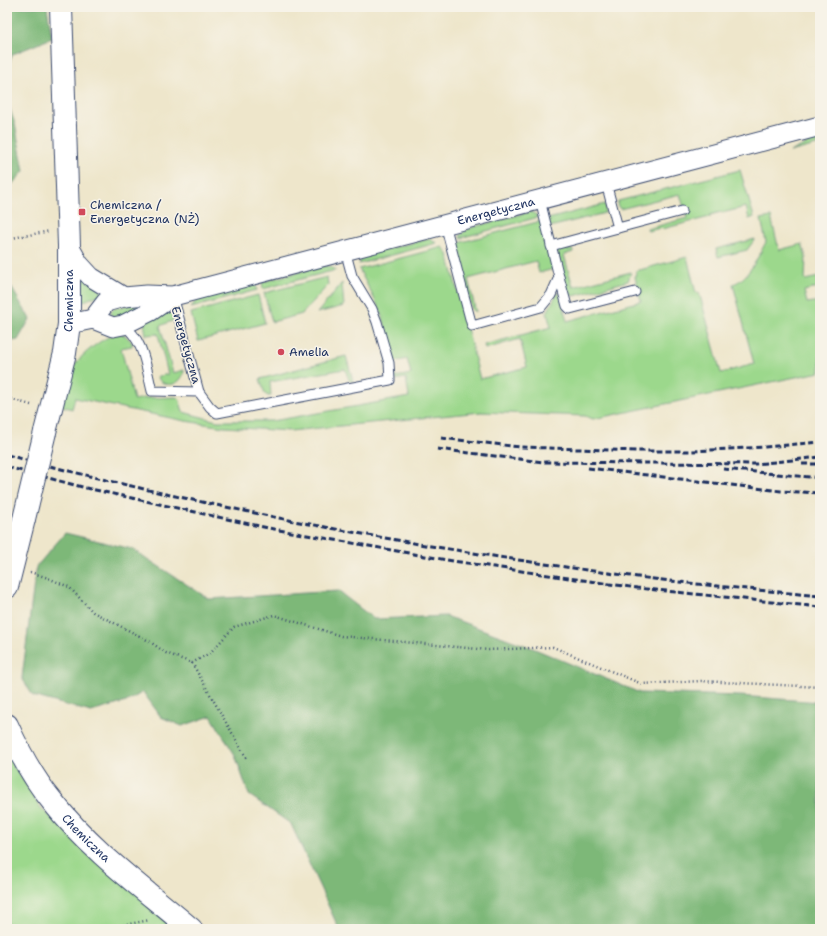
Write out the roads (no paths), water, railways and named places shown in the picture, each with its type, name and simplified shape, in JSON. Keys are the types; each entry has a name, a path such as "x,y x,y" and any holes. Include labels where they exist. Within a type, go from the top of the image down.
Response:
{"street":[{"name":"Chemiczna","path":"9,577 65,353 70,324 62,7"},
{"name":"Energetyczna","path":"93,319 106,302 124,297 147,295 173,296 820,126"},
{"path":"68,237 79,264 91,277 124,297"},
{"name":"Energetyczna","path":"123,325 151,311 173,296"},
{"path":"70,324 93,319 113,327 123,325"},
{"name":"Chemiczna","path":"7,725 14,742 30,770 51,801 66,819 116,866 192,929"}],"lane":[{"path":"606,183 618,228"},
{"path":"540,200 567,306 570,309 635,292"},
{"path":"551,246 682,211"},
{"path":"445,224 472,326 542,307 551,294 559,276"},
{"path":"200,392 210,408 217,413 390,380 389,363 377,322 372,309 352,276 345,250"},
{"name":"Energetyczna","path":"123,325 138,339 152,391 200,392 173,296"}],"railway":[{"path":"441,438 520,447 638,451 692,451 820,442"},
{"path":"437,449 543,462 756,464 820,457"},
{"path":"7,455 163,493 400,541 638,577 820,596"},
{"path":"802,464 820,464"},
{"path":"7,467 86,488 268,528 453,561 637,588 820,607"},
{"path":"588,468 781,491 820,493"},
{"path":"723,469 820,478"}],"place":[{"name":"Chemiczna / Energetyczna (NŻ)","path":"82,212"},
{"name":"Amelia","path":"281,352"}]}
